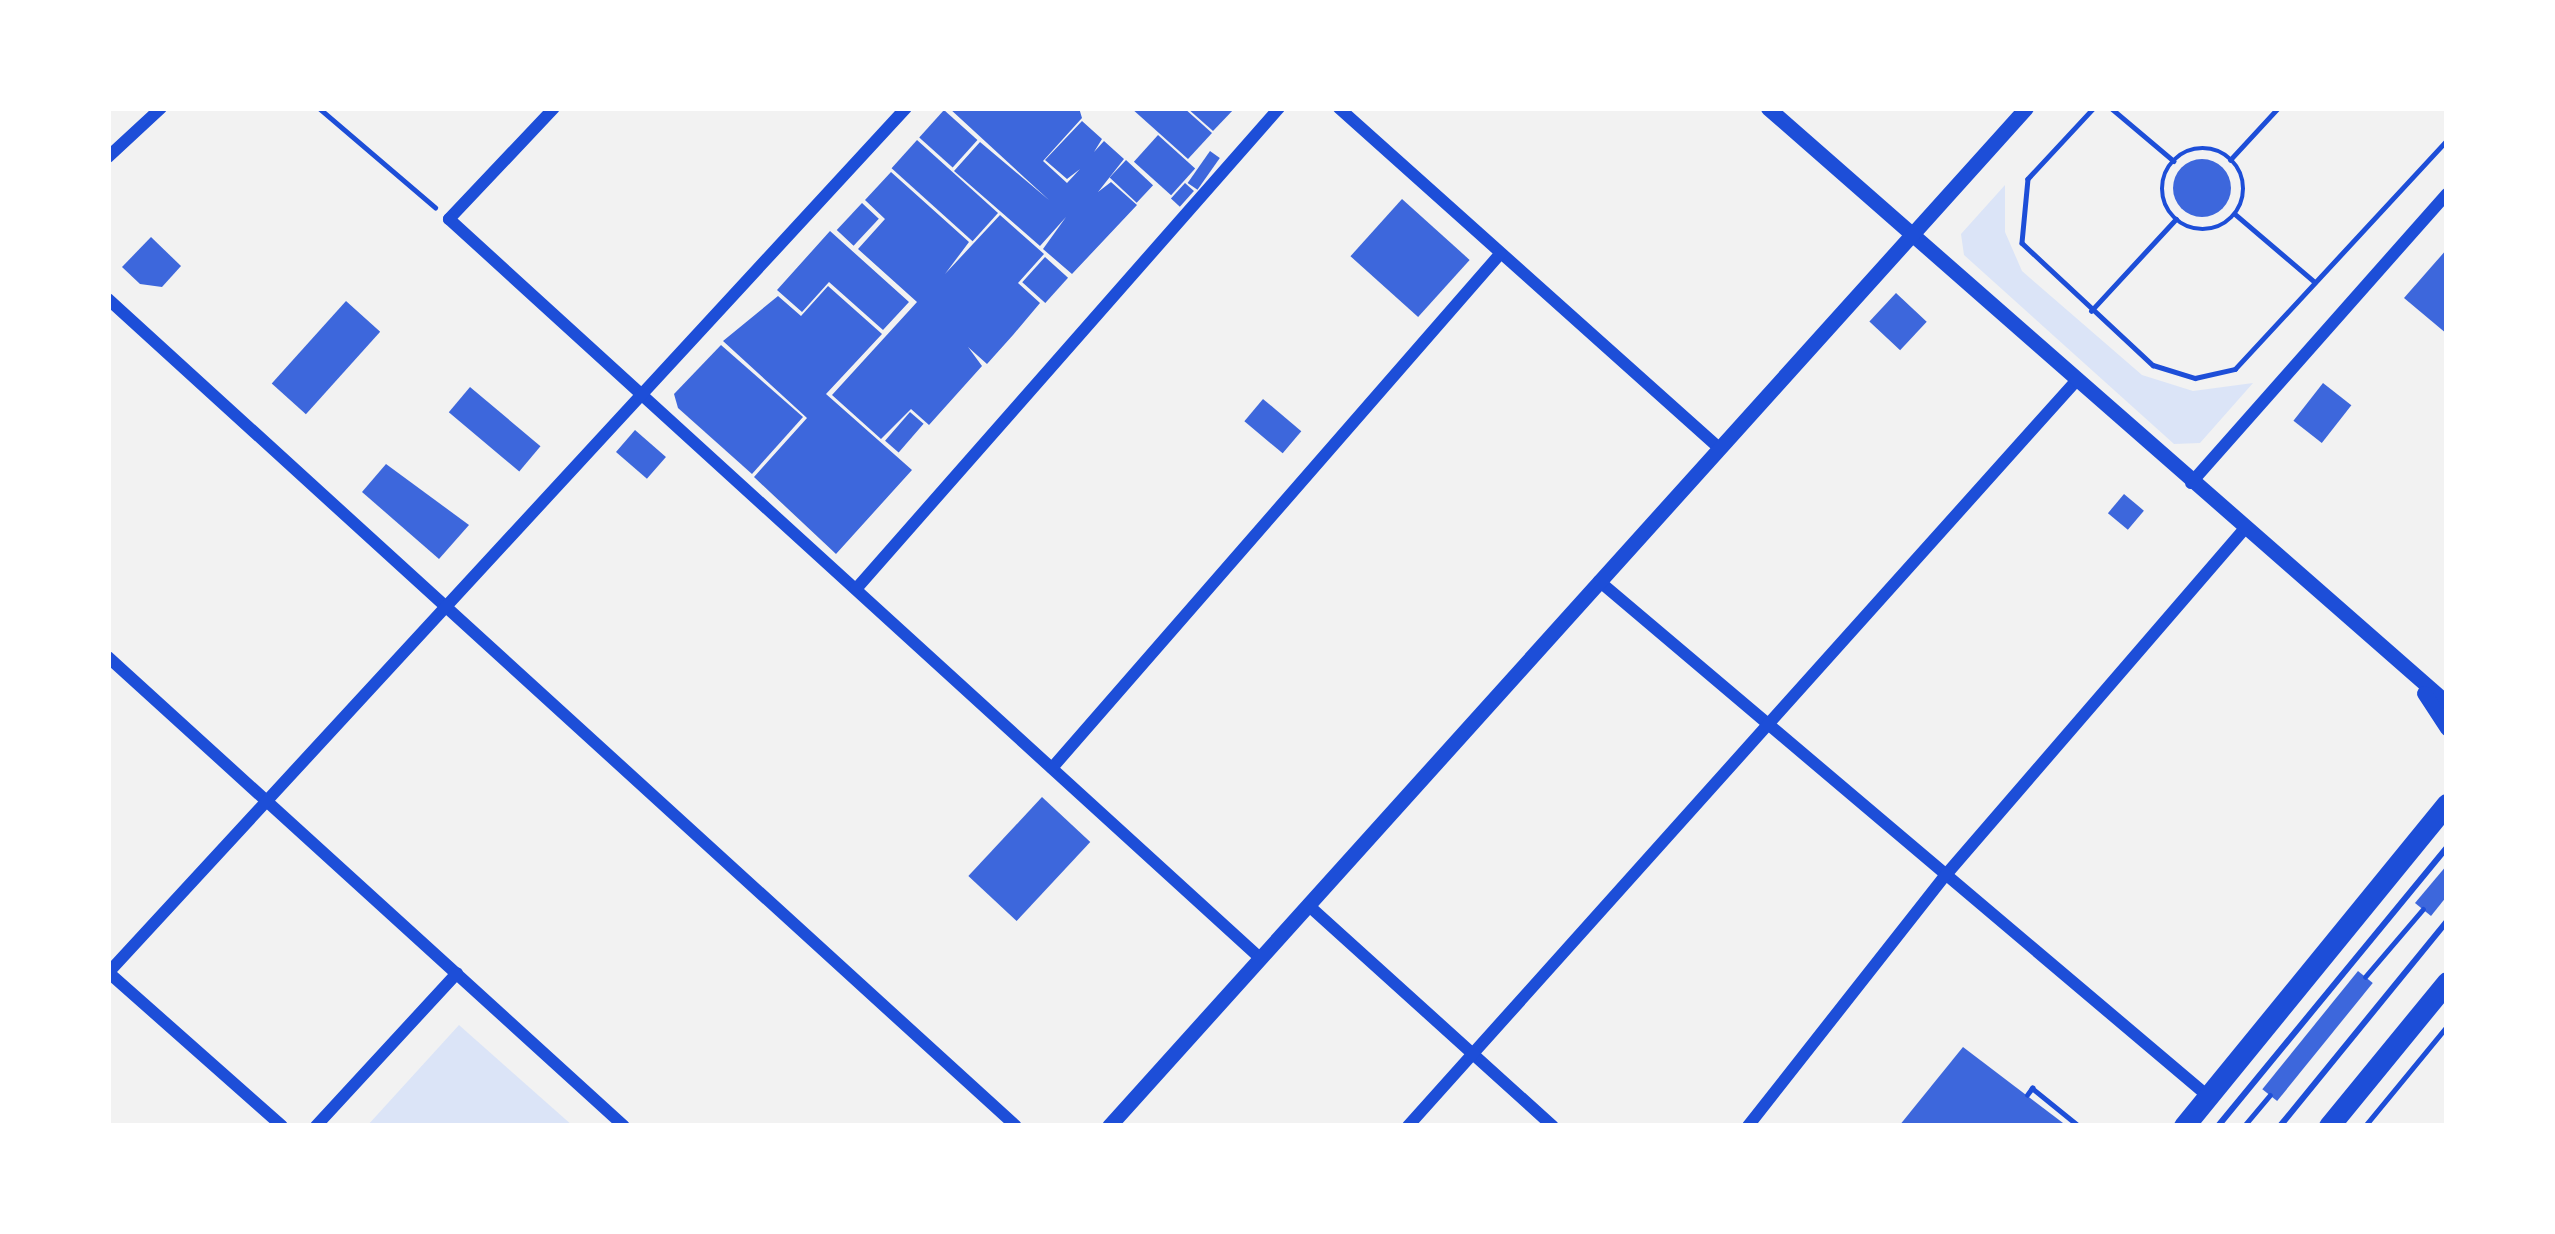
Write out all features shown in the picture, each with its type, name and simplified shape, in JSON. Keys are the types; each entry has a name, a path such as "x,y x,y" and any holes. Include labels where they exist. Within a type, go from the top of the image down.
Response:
{"highway":[{"path":"2185,1126 2447,804"},
{"path":"2329,1126 2447,982"}],"street":[{"path":"108,157 161,108"},
{"path":"554,108 449,219 1260,958"},
{"path":"282,1126 108,972 905,108"},
{"path":"856,589 1279,108"},
{"path":"1339,108 1719,448"},
{"path":"1768,108 2419,685 2447,703"},
{"path":"1109,1126 2026,108"},
{"path":"2191,483 2447,194"},
{"path":"1052,767 1500,254"},
{"path":"108,298 1016,1126"},
{"path":"1408,1126 2075,380"},
{"path":"1748,1126 1944,877 2244,530"},
{"path":"1599,580 1763,727 2210,1097"},
{"path":"108,657 625,1126"},
{"path":"2419,685 2447,728"},
{"path":"1308,905 1553,1126"},
{"path":"316,1126 457,973"}],"lane":[{"path":"2218,1126 2447,847"},
{"path":"2280,1126 2447,921"}],"path":[{"path":"319,108 449,219"},
{"path":"2094,108 2028,179 2019,220 2033,261 2153,365 2173,375 2215,376 2235,369 2447,140"},
{"path":"2111,108 2174,161"},
{"path":"2230,160 2278,108"},
{"path":"2203,148 2230,160 2244,191 2235,214 2210,230 2176,219 2162,191 2174,161 2203,148"},
{"path":"2235,214 2315,282"},
{"path":"2091,311 2176,219"},
{"path":"2366,977 2423,909"},
{"path":"2365,1126 2447,1026"},
{"path":"2027,1095 2032,1088 2079,1126"},
{"path":"2244,1126 2270,1095"}],"shaded area":[{"path":"2005,185 2005,232 2022,271 2142,375 2193,391 2253,383 2200,443 2174,444 1964,255 1961,234"},
{"path":"459,1025 573,1126 367,1126"}],"building":[{"path":"949,108 1079,108 1082,118 1043,161 1067,183 1080,169 1067,179 1045,160 1082,121 1102,139 1094,152 1104,141 1124,159 1098,192 1111,182 1137,205 1072,274 1043,249 1066,217 1040,246 954,171 980,142 1049,200"},
{"path":"1131,108 1184,108 1212,133 1188,159"},
{"path":"1187,108 1235,108 1213,131"},
{"path":"944,110 977,140 953,168 919,137"},
{"path":"1158,135 1195,168 1171,195 1134,162"},
{"path":"917,140 998,213 973,241 892,168"},
{"path":"1210,151 1220,158 1197,190 1188,183"},
{"path":"2202,159 2223,167 2231,188 2223,209 2202,217 2181,209 2173,188 2181,167"},
{"path":"1126,160 1153,185 1137,203 1110,178"},
{"path":"891,172 969,242 945,274 1000,215 1044,254 1018,283 1040,303 1013,335 987,364 968,347 982,366 929,425 911,409 881,439 832,395 917,302 858,249 885,219 865,200"},
{"path":"1185,183 1194,191 1180,207 1171,199"},
{"path":"1402,199 1470,260 1418,317 1350,256"},
{"path":"862,203 879,219 854,246 837,230"},
{"path":"830,231 909,302 883,330 829,282 802,312 777,290"},
{"path":"151,237 181,266 162,287 140,284 122,267"},
{"path":"2447,249 2447,334 2404,298"},
{"path":"1045,257 1068,278 1045,303 1022,282"},
{"path":"828,286 882,334 826,394 912,470 836,554 754,477 807,418 723,341 778,296 801,316"},
{"path":"1896,293 1927,322 1900,350 1869,322"},
{"path":"346,301 380,332 306,414 272,383"},
{"path":"721,345 803,417 752,474 678,408 674,394"},
{"path":"2323,383 2351,405 2322,443 2293,421"},
{"path":"470,387 540,446 519,471 449,412"},
{"path":"1263,399 1301,431 1283,453 1244,421"},
{"path":"910,412 924,424 899,452 885,441"},
{"path":"635,430 666,457 647,479 616,452"},
{"path":"386,464 469,525 439,559 362,492"},
{"path":"2124,494 2144,511 2128,530 2108,513"},
{"path":"1042,797 1090,842 1017,921 968,876"},
{"path":"2447,865 2447,896 2431,916 2415,903"},
{"path":"2358,971 2373,983 2277,1101 2262,1089"},
{"path":"1963,1047 2067,1126 1899,1126"}]}
